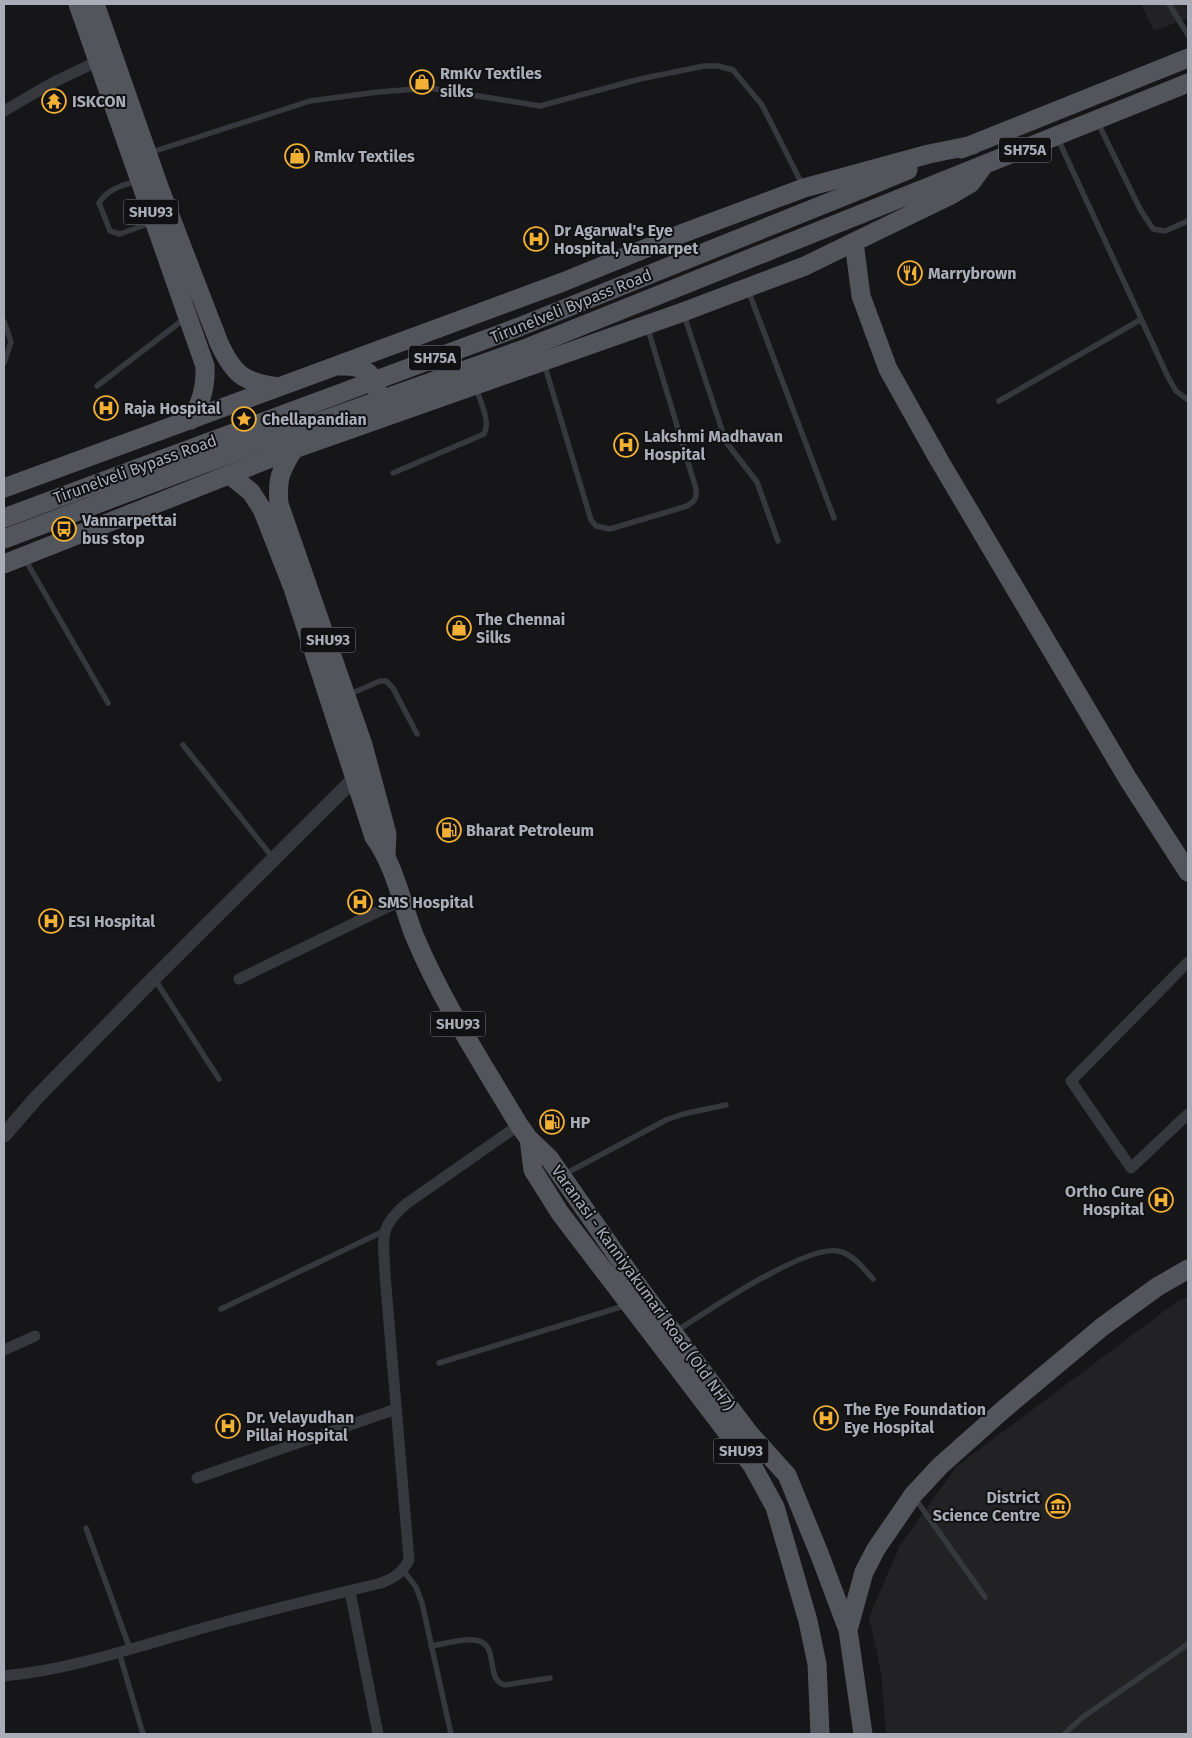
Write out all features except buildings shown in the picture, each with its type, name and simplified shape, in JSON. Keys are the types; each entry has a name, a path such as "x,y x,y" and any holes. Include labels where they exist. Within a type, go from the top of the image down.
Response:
{"main road":[{"name":"SHU93","path":"78,4 205,366 206,385 202,401 191,420"},
{"name":"SHU93","path":"95,4 199,297 226,359 243,378 257,384 279,387"},
{"name":"Tirunelveli Bypass Road","path":"4,518 519,327 1188,58"},
{"name":"Tirunelveli Bypass Road","path":"4,539 256,444 524,349 861,214 982,168 1188,84"},
{"path":"4,487 106,452 804,188 929,154 973,145"},
{"path":"4,564 294,450 647,326 805,266 949,196 970,183 982,168"},
{"path":"854,242 861,296 888,369 939,460 1113,754 1188,872"},
{"path":"336,366 355,366 371,373 382,404 364,425"},
{"name":"Varanasi - Kanniyakumari Road (Old NH7)","path":"294,450 280,469 278,485 279,504 363,745 387,834 386,855"},
{"path":"106,452 95,461 92,470 98,491 106,511 115,516 129,516"},
{"name":"Varanasi - Kanniyakumari Road (Old NH7)","path":"230,475 251,492 262,509 293,588 374,837 386,855 414,935 454,1017 524,1132 549,1158 674,1333 749,1433 787,1475 848,1630 864,1733"},
{"name":"Varanasi - Kanniyakumari Road (Old NH7)","path":"524,1132 533,1170 560,1213 752,1465 775,1507 808,1621 817,1664 820,1734"},
{"path":"848,1630 864,1572 876,1549 913,1495 940,1466 1061,1360 1157,1287 1188,1269"}],"street":[{"path":"4,111 52,83 98,61"},
{"path":"4,1134 37,1097 154,978 356,777"},
{"path":"239,979 402,900"},
{"path":"1188,962 1071,1081 1131,1168 1188,1114"},
{"path":"4,1676 23,1674 125,1650 380,1583 393,1578 403,1570 409,1560 385,1275 384,1231 391,1217 406,1204 524,1132"},
{"path":"4,1350 35,1336"},
{"path":"198,1478 396,1409"},
{"path":"350,1590 378,1734"}],"lane":[{"path":"1169,4 1188,35"},
{"path":"147,153 310,102 378,92 429,88 540,106 640,78 704,66 718,66 733,70 762,106 804,188"},
{"path":"1097,121 1140,209 1153,229 1166,231 1188,220"},
{"path":"1057,138 1140,320 1176,391 1188,400"},
{"path":"140,180 120,186 103,196 99,203 101,211 106,224 115,234 155,222"},
{"path":"747,288 834,518"},
{"path":"683,312 726,442 757,482 778,540"},
{"path":"97,386 188,316"},
{"path":"999,401 1140,320"},
{"path":"4,321 11,342 4,363"},
{"path":"544,363 591,520 596,526 610,529 687,506 694,502 697,496 696,489 647,326"},
{"path":"393,473 484,434 487,428 486,422 475,386"},
{"path":"24,557 108,703"},
{"path":"346,696 386,681 392,688 417,734"},
{"path":"183,745 274,860"},
{"path":"154,978 219,1079"},
{"path":"561,1176 666,1120 683,1114 726,1105"},
{"path":"220,1309 384,1231"},
{"path":"674,1333 766,1277 821,1252 838,1251 855,1260 873,1279"},
{"path":"440,1363 629,1304"},
{"path":"913,1495 985,1597"},
{"path":"86,1528 125,1650 143,1734"},
{"path":"403,1570 416,1587 451,1734"},
{"path":"431,1646 477,1640 484,1644 489,1652 495,1679 499,1684 505,1685 550,1678"},
{"path":"1064,1734 1083,1717 1188,1644"}],"shaded area":[{"path":"1141,4 1186,4 1188,18 1154,31"},
{"name":"District Science Centre","path":"1188,1297 1188,1734 886,1734 881,1672 869,1617 900,1545 957,1466 1179,1300"}],"place":[{"name":"RmKv Textiles silks","path":"422,82"},
{"name":"ISKCON","path":"54,101"},
{"name":"Rmkv Textiles","path":"297,156"},
{"name":"Dr Agarwal's Eye Hospital, Vannarpet","path":"536,239"},
{"name":"Marrybrown","path":"910,273"},
{"name":"Raja Hospital","path":"106,408"},
{"name":"Chellapandian","path":"244,419"},
{"name":"Lakshmi Madhavan Hospital","path":"626,445"},
{"name":"Vannarpettai bus stop","path":"64,529"},
{"name":"The Chennai Silks","path":"459,628"},
{"name":"Bharat Petroleum","path":"449,830"},
{"name":"SMS Hospital","path":"360,902"},
{"name":"ESI Hospital","path":"51,921"},
{"name":"HP","path":"552,1122"},
{"name":"Ortho Cure Hospital","path":"1161,1200"},
{"name":"The Eye Foundation Eye Hospital","path":"826,1418"},
{"name":"Dr. Velayudhan Pillai Hospital","path":"228,1426"},
{"name":"District Science Centre","path":"1058,1506"}]}
